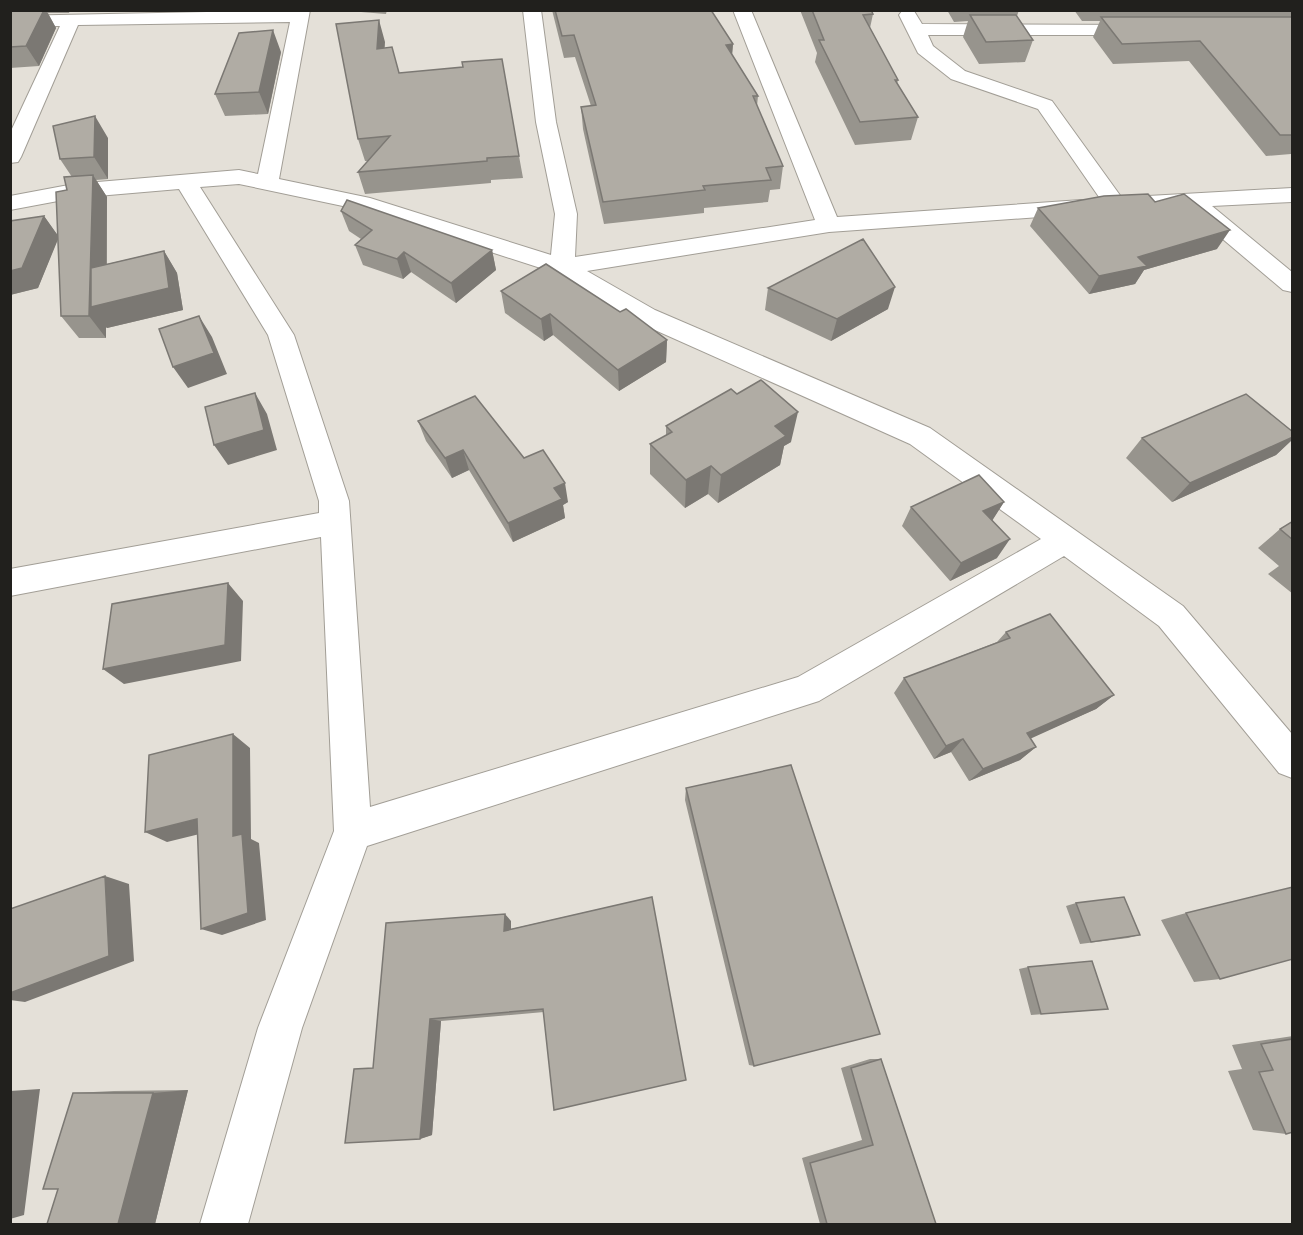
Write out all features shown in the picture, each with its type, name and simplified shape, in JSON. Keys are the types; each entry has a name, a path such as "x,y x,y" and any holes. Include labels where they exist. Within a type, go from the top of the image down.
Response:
{"street":[{"path":"532,10 546,122 566,214 562,267"},
{"path":"742,10 829,225"},
{"path":"905,10 924,49 958,75 1046,105 1116,205"},
{"path":"10,21 301,13 267,183"},
{"path":"10,157 72,19"},
{"path":"915,30 1161,29"},
{"path":"10,203 74,191 239,177 362,203 562,267 646,316 920,436 1171,616 1293,760"},
{"path":"186,182 281,335 334,501 353,831 280,1028 224,1224"},
{"path":"562,267 829,225 1293,195"},
{"path":"1191,201 1293,284"},
{"path":"10,583 336,522"},
{"path":"353,831 807,690 1066,540"}],"building":[{"path":"10,10 44,10 26,46 10,47"},
{"path":"555,10 711,10 733,44 726,45 758,96 753,96 783,166 766,168 771,180 703,186 705,190 603,202 581,107 596,105 574,35 562,36"},
{"path":"812,10 871,10 873,14 863,15 898,80 895,80 918,117 860,122 819,40 824,40"},
{"path":"970,15 1016,15 1033,40 986,42"},
{"path":"1101,17 1293,17 1293,135 1280,135 1200,41 1122,44"},
{"path":"379,20 377,49 392,47 399,73 463,67 462,62 502,59 519,156 487,158 487,161 358,172 390,136 358,139 336,24"},
{"path":"273,30 259,92 215,94 239,33"},
{"path":"95,116 94,157 60,159 53,126"},
{"path":"93,175 89,316 61,316 56,192 67,190 64,177"},
{"path":"1148,194 1155,202 1184,194 1230,230 1138,257 1147,266 1099,276 1038,208 1104,196"},
{"path":"347,200 492,250 451,283 404,252 397,259 355,245 372,230 341,211"},
{"path":"44,216 22,268 10,271 10,221"},
{"path":"863,239 895,287 837,319 768,288"},
{"path":"164,251 169,288 91,307 91,268"},
{"path":"546,264 620,312 626,309 667,340 618,370 550,314 541,319 501,291"},
{"path":"199,316 214,353 173,367 159,329"},
{"path":"761,380 798,412 775,426 786,436 721,475 711,466 686,480 650,444 672,432 666,426 731,389 737,394"},
{"path":"255,393 264,430 214,445 205,407"},
{"path":"1246,394 1293,432 1293,437 1190,483 1142,438"},
{"path":"475,396 524,458 543,450 565,483 554,488 562,499 508,523 463,450 445,458 418,421"},
{"path":"979,475 1004,502 983,511 1010,539 961,563 911,507"},
{"path":"1293,521 1293,540 1280,529"},
{"path":"228,583 225,645 103,669 112,604"},
{"path":"1050,614 1114,695 1027,733 1036,747 983,769 963,739 946,746 904,678 1010,638 1006,632"},
{"path":"233,734 233,836 242,834 248,913 201,929 197,819 145,832 149,755"},
{"path":"791,765 880,1034 754,1066 686,788"},
{"path":"105,876 109,956 10,993 10,909"},
{"path":"1293,887 1293,959 1220,979 1186,913"},
{"path":"652,897 686,1080 554,1110 543,1009 430,1019 420,1139 345,1143 354,1069 373,1068 386,923 505,914 504,931"},
{"path":"1124,897 1140,935 1091,942 1076,903"},
{"path":"1092,961 1108,1009 1041,1014 1028,967"},
{"path":"1293,1039 1293,1132 1286,1134 1259,1072 1273,1070 1261,1044"},
{"path":"881,1059 936,1224 827,1224 810,1163 873,1145 851,1068"},
{"path":"73,1093 153,1093 118,1224 47,1224 58,1189 43,1189"}]}
